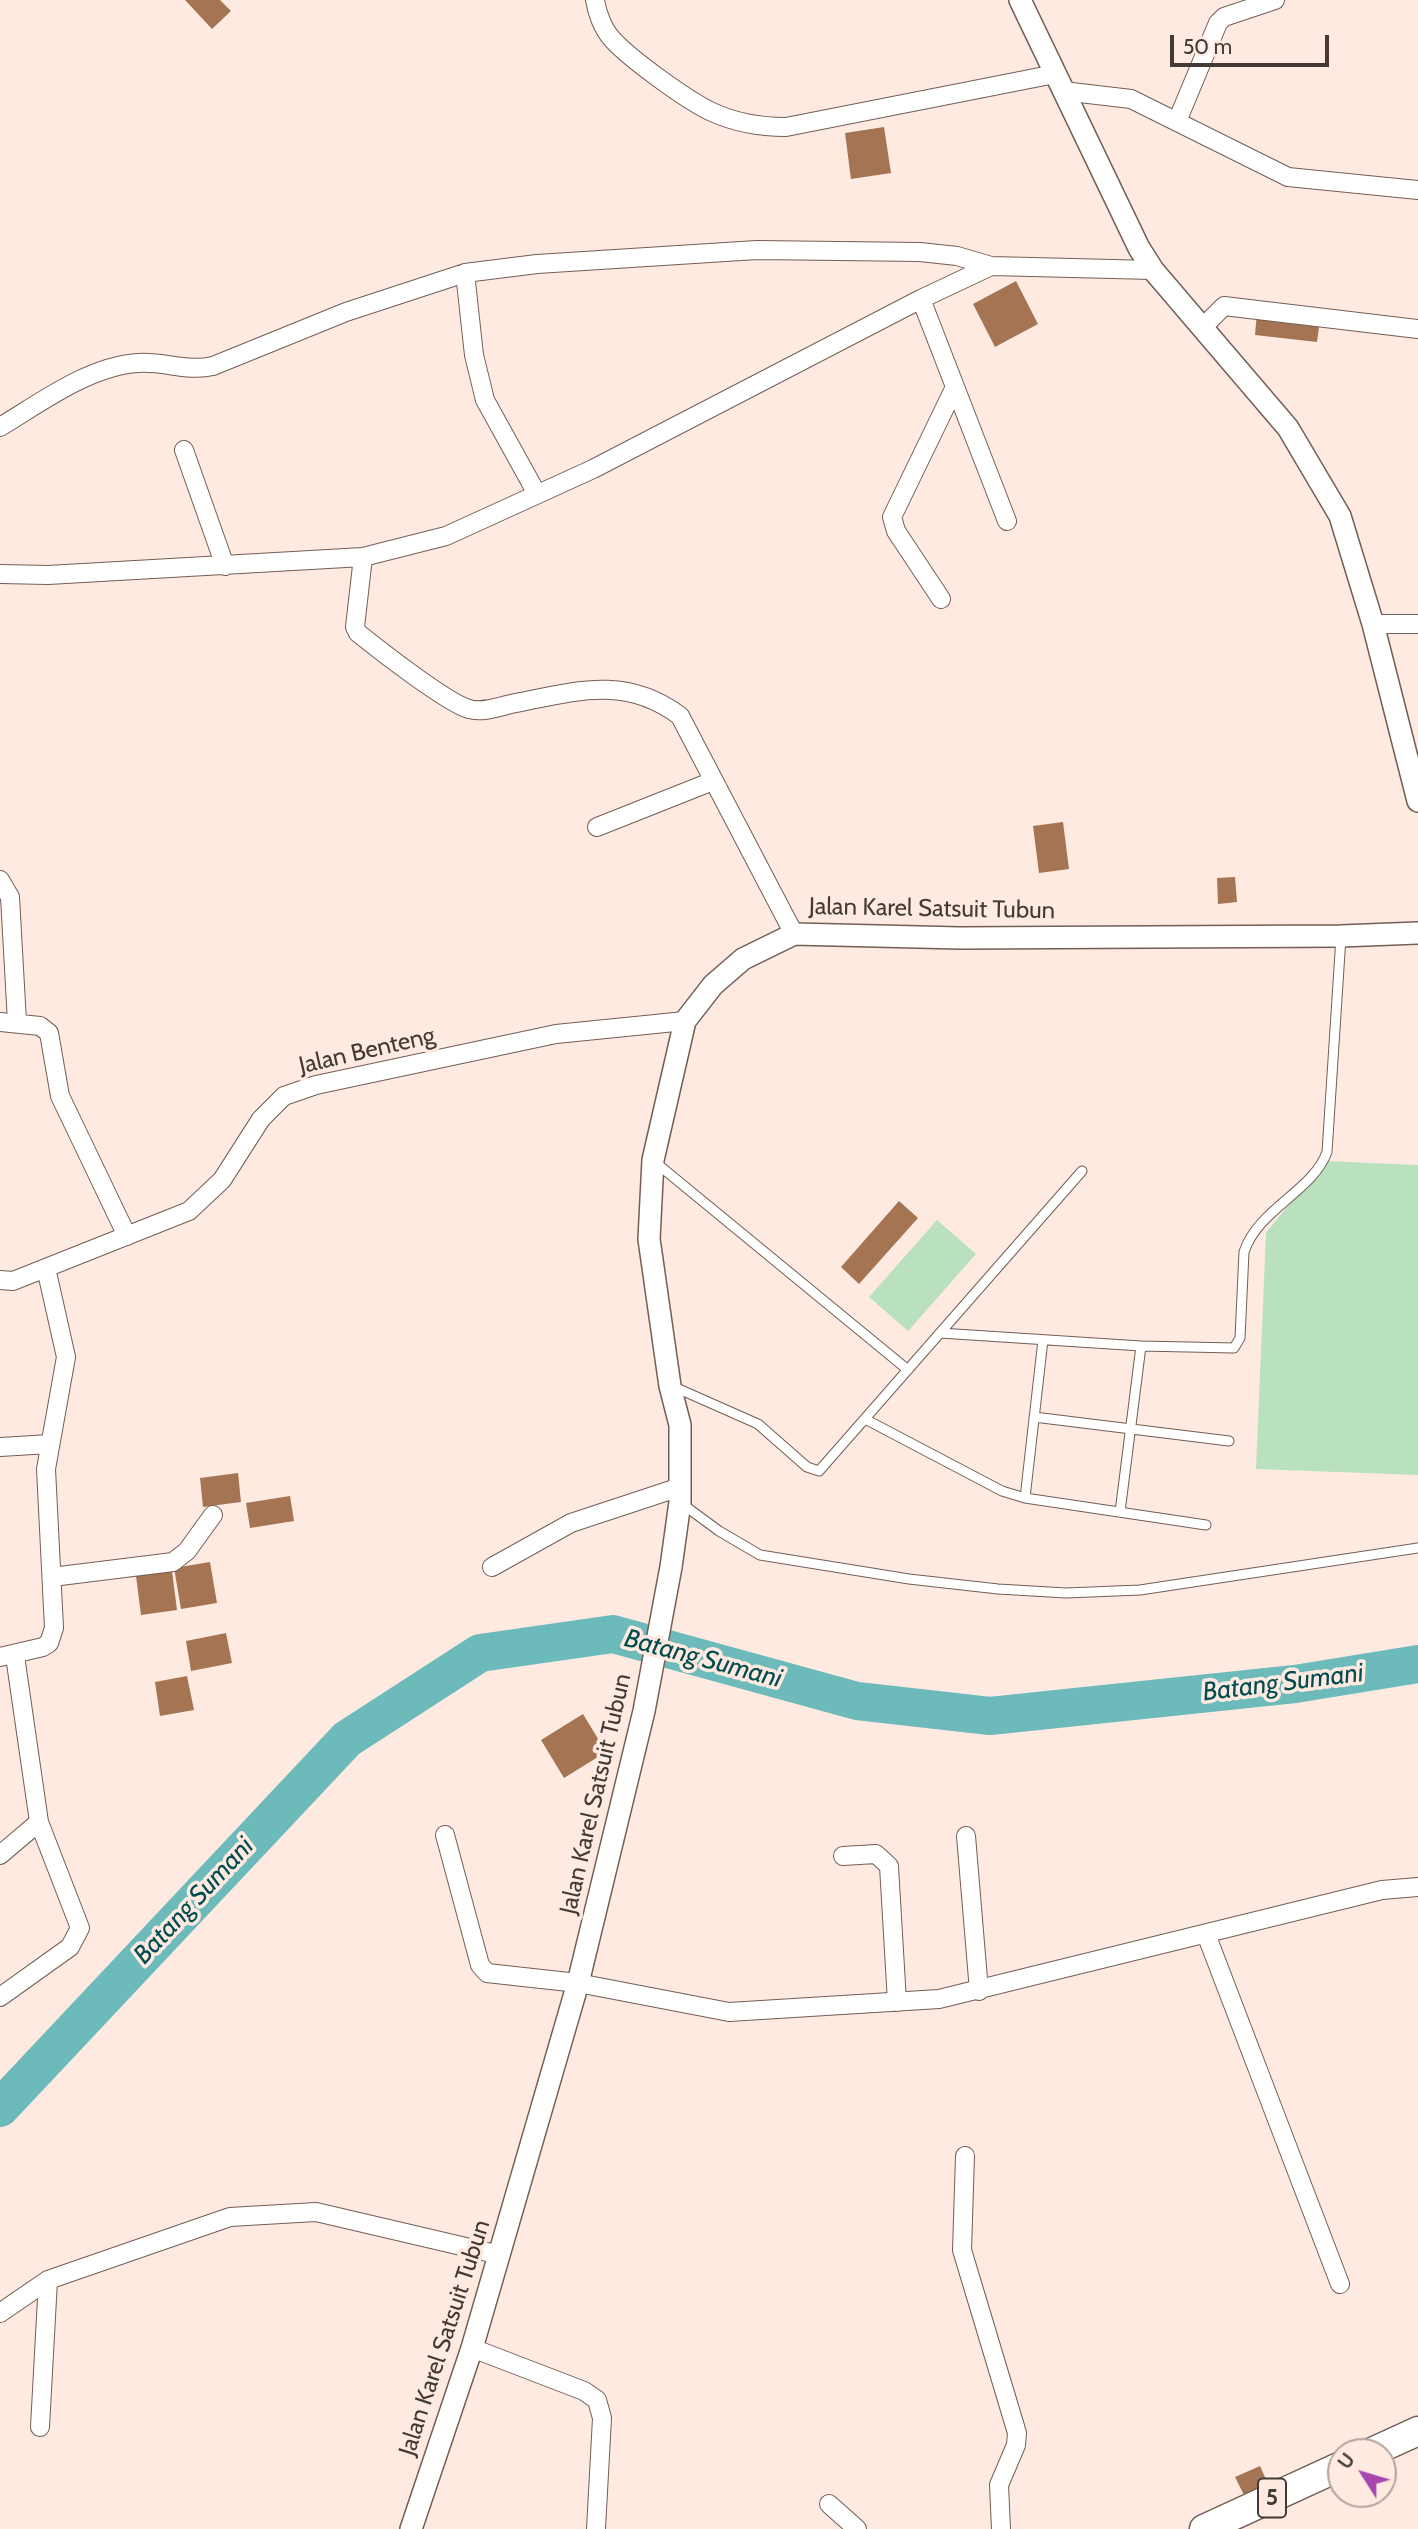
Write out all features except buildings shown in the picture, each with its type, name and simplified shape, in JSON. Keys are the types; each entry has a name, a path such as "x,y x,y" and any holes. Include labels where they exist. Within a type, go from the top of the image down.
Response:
{"highway":[{"path":"1397,2441 1418,2431"},
{"name":"5","path":"1204,2529 1327,2472"}],"street":[{"path":"595,0 601,21 610,37 623,50 710,112 766,127 786,127 1059,83 1132,99 1178,119 1288,177 1418,190"},
{"path":"1020,0 1139,248 1153,270 1204,326 1288,428 1320,478 1340,516 1373,624 1418,801"},
{"path":"1178,119 1218,23 1224,17 1275,0"},
{"path":"0,428 41,402 119,365 156,363 196,370 213,366 346,312 465,272 564,262 757,250 920,252 957,257 991,266 1153,270"},
{"path":"0,574 225,566 314,557 363,557 446,536 593,469 921,299 991,266"},
{"path":"465,272 474,355 485,400 537,494"},
{"path":"921,299 1007,521"},
{"path":"1204,326 1224,306 1418,329"},
{"path":"941,599 896,531 891,517 954,389"},
{"path":"184,450 225,566"},
{"path":"363,557 355,627 358,633 457,704 480,710 587,689 606,688 649,697 680,716 794,934"},
{"path":"1373,624 1418,624"},
{"path":"597,827 713,781"},
{"path":"0,880 9,897 8,1022 40,1026 49,1033 60,1096 127,1236"},
{"name":"Jalan Karel Satsuit Tubun","path":"411,2529 472,2348 578,1983 644,1711 671,1567 680,1495 680,1425 670,1386 649,1239 653,1160 660,1118 685,1021 713,985 743,958 794,934 960,938 1341,936 1418,933"},
{"name":"Jalan Benteng","path":"0,1280 13,1281 189,1211 222,1180 261,1119 284,1096 316,1085 556,1034 685,1021"},
{"path":"0,1997 70,1947 79,1934 78,1924 39,1822 7,1657 43,1647 53,1636 46,1469 66,1357 46,1268"},
{"path":"0,1447 50,1444"},
{"path":"492,1567 571,1523 680,1495"},
{"path":"52,1577 173,1562 187,1551 213,1514"},
{"path":"0,1855 39,1822"},
{"path":"445,1835 482,1970 494,1976 578,1983 729,2012 951,1998 1382,1890 1418,1886"},
{"path":"966,1836 979,1991"},
{"path":"844,1856 876,1854 889,1866 897,2002"},
{"path":"1206,1934 1340,2284"},
{"path":"965,2155 962,2250 1017,2433 1016,2445 999,2485 1001,2529"},
{"path":"0,2313 48,2280 230,2217 288,2212 332,2215 500,2255"},
{"path":"40,2427 48,2280"},
{"path":"472,2348 584,2390 597,2400 602,2418 596,2529"},
{"path":"829,2504 857,2529"}],"lane":[{"path":"940,1333 1227,1350 1238,1343 1245,1249 1267,1216 1321,1165 1327,1152 1341,936"},
{"path":"653,1160 908,1370"},
{"path":"670,1386 758,1424 815,1472 823,1467 1082,1171"},
{"path":"1025,1498 1043,1340"},
{"path":"1120,1512 1141,1346"},
{"path":"1034,1417 1229,1441"},
{"path":"865,1419 991,1487 1025,1498 1206,1525"},
{"path":"680,1495 719,1531 760,1555 896,1578 998,1589 1066,1593 1140,1590 1418,1548"}],"green space":[{"path":"1324,1161 1418,1165 1418,1475 1256,1469 1266,1233"},
{"path":"937,1220 976,1254 908,1331 869,1297"}],"waterway":[{"name":"Batang Sumani","path":"0,2108 347,1739 480,1653 613,1634 857,1701 990,1716 1295,1684 1418,1664"}]}
